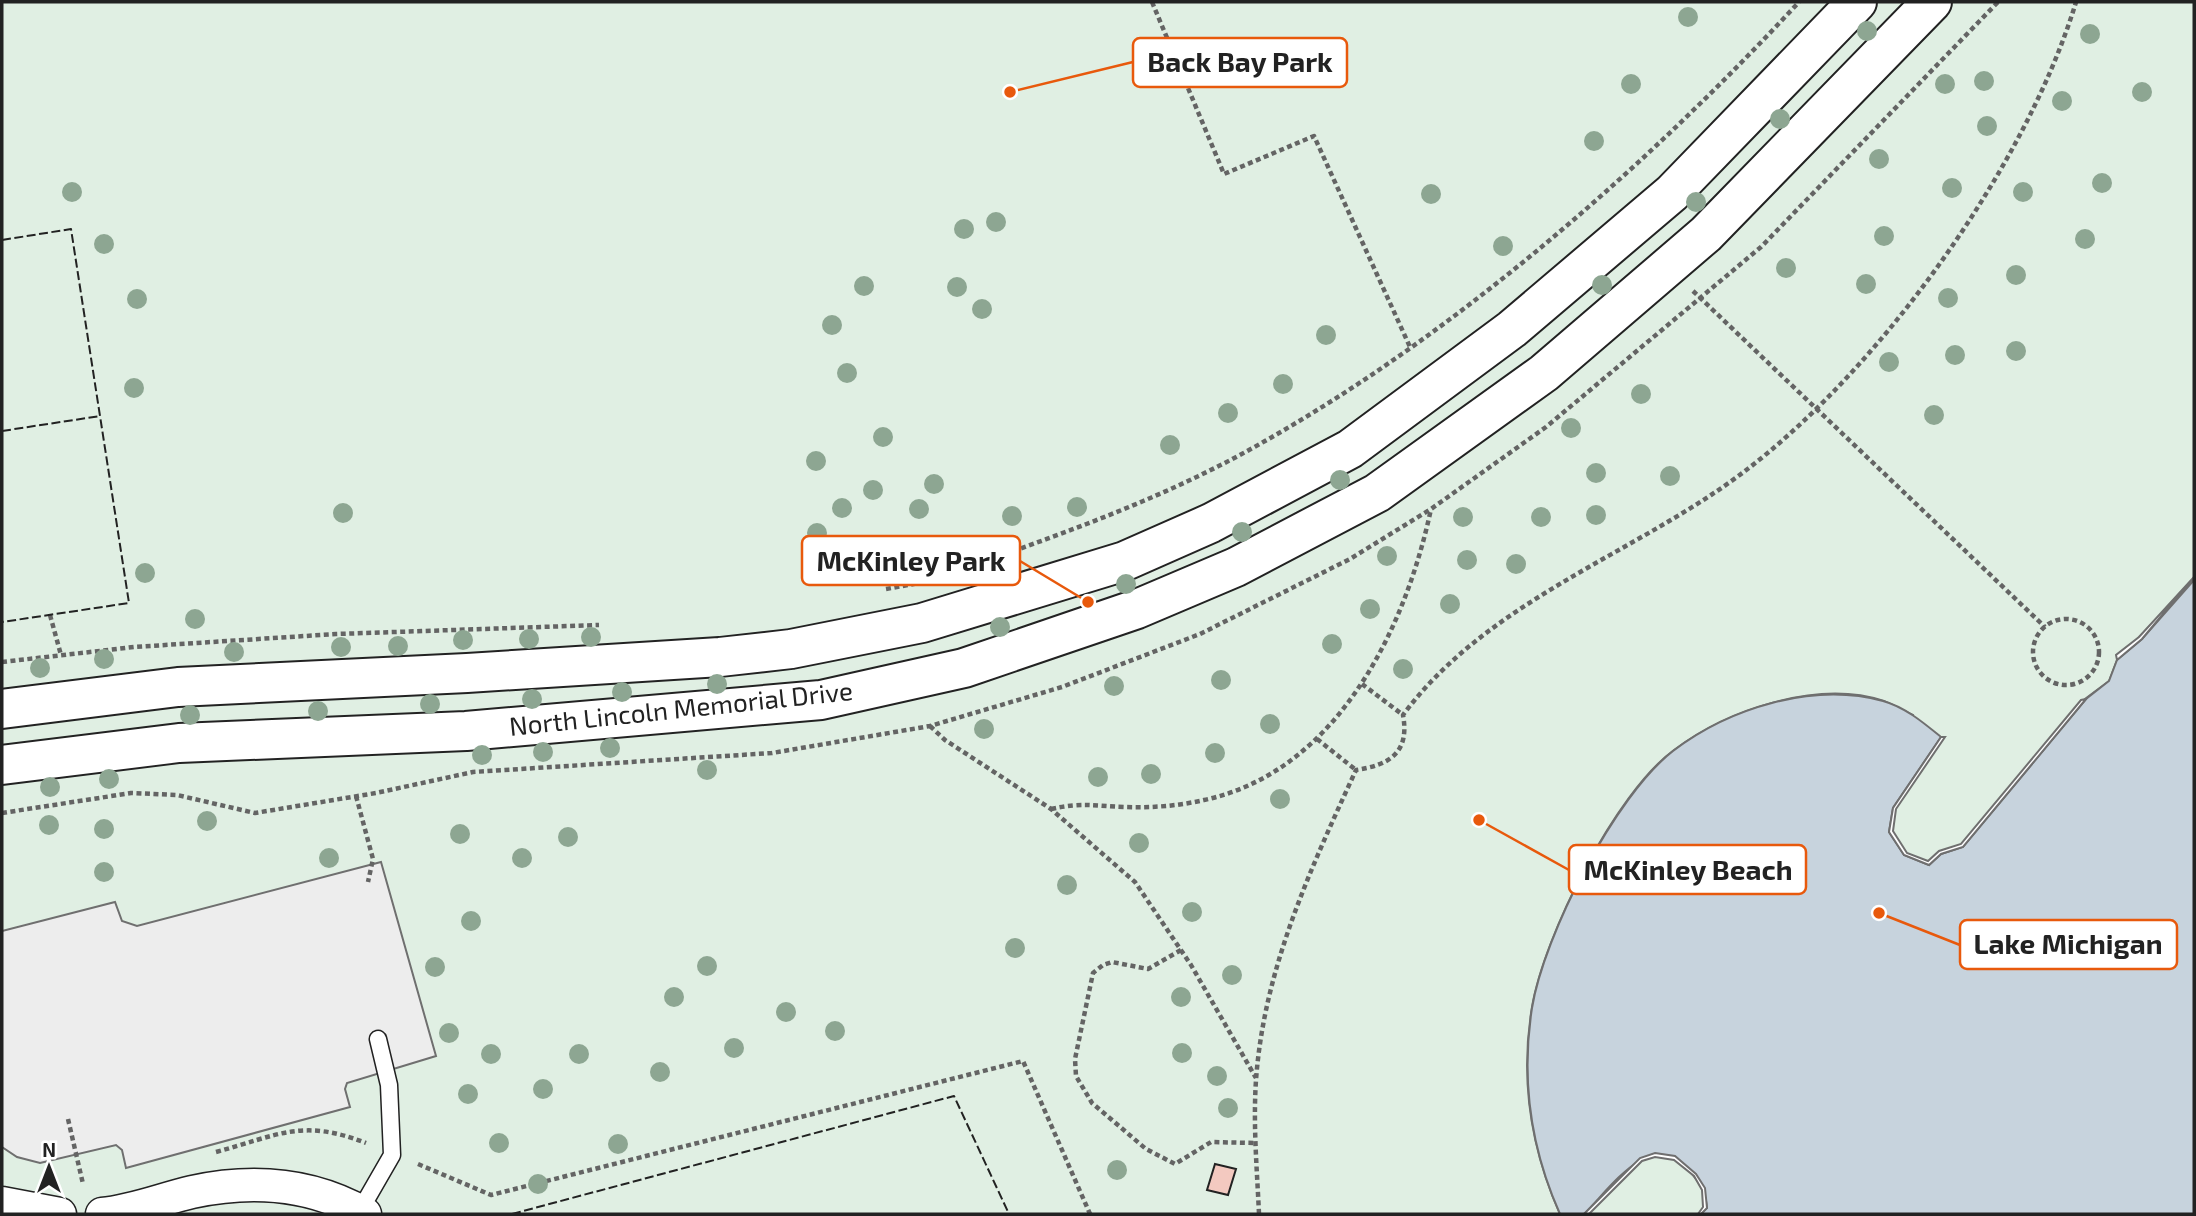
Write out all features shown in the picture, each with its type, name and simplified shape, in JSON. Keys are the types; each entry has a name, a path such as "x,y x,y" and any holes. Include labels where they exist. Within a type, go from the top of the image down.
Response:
{"main road":[{"name":"North Lincoln Memorial Drive","path":"2,709 178,687 467,673 720,657 791,649 922,623 1125,561 1211,523 1350,449 1512,329 1672,193 1857,2"},
{"name":"North Lincoln Memorial Drive","path":"2,765 179,743 466,731 821,700 964,668 1138,610 1236,567 1377,493 1544,373 1706,234 1932,2"}],"street":[{"path":"102,1214 237,1184 276,1184 312,1191 361,1213"},
{"path":"2,1203 60,1214"}],"lane":[{"path":"361,1213 391,1155 389,1086 378,1038"}],"path":[{"path":"1152,2 1224,174 1314,136 1410,348"},
{"path":"956,571 1080,528 1159,494 1264,442 1410,348 1543,244 1595,198 1668,133 1799,2"},
{"path":"1403,715 1460,656 1525,606 1710,496 1761,461 1815,410 1880,340 1989,190 2037,103 2077,2"},
{"path":"1668,265 1815,410 2045,627"},
{"path":"1051,809 1081,803 1164,807 1241,790 1280,769 1317,739 1362,684 1413,579 1431,509"},
{"path":"877,592 930,580"},
{"path":"50,615 61,655"},
{"path":"2064,619 2084,624 2092,631 2099,651 2093,671 2076,683 2054,682 2037,667 2034,646 2045,627 2064,619"},
{"path":"2,662 134,647 336,634 604,625"},
{"path":"1317,739 1356,770 1383,766 1398,751 1406,731 1403,715 1362,684"},
{"path":"930,726 945,740 1051,809 1135,882 1181,950 1256,1078"},
{"path":"1259,1214 1255,1143 1256,1078 1268,1001 1283,942 1310,870 1356,770"},
{"path":"356,796 373,859 368,882"},
{"path":"1181,950 1148,969 1112,962 1093,973 1077,1041 1076,1076 1092,1103 1146,1149 1175,1164 1211,1142 1255,1143"},
{"path":"418,1164 491,1195 1023,1061 1090,1214"},
{"path":"68,1119 83,1184"}],"green space":[{"path":"2,2 2194,2 2194,580 2117,660 2109,681 2085,699 1963,847 1929,865 1904,855 1889,832 1913,715 1884,701 1858,695 1831,694 1774,702 1721,722 1674,750 1651,770 1606,831 1585,868 1551,943 1532,1007 1527,1060 1531,1113 1542,1164 1560,1214 2,1214"},
{"path":"1655,1153 1675,1159 1691,1171 1705,1197 1707,1208 1701,1214 1584,1214 1640,1158"}],"shaded area":[{"path":"2194,580 2194,1214 1701,1214 1707,1208 1705,1195 1698,1181 1686,1167 1672,1157 1658,1155 1631,1167 1584,1214 1560,1214 1542,1164 1531,1113 1528,1061 1532,1008 1551,943 1585,869 1628,800 1651,772 1673,751 1695,736 1746,711 1801,697 1856,696 1883,701 1914,716 1941,737 1893,808 1889,832 1904,855 1929,865 1941,854 1963,847 2086,699 2109,681 2117,660 2142,639"},
{"path":"381,862 436,1056 347,1083 345,1089 350,1107 126,1168 122,1150 116,1145 40,1163 17,1157 2,1147 2,931 115,902 122,921 137,926"}],"pier":[{"path":"2194,577 2142,639 2117,660 2116,655 2139,637"},
{"path":"2086,699 1963,847 1941,854 1929,865 1904,855 1889,832 1893,808 1941,737 1945,737 1896,809 1893,831 1907,853 1928,861 1939,851 1961,844 2081,700"},
{"path":"1655,1153 1675,1156 1696,1174 1705,1188 1707,1208 1701,1214 1698,1214 1703,1207 1702,1190 1694,1176 1674,1160 1655,1157 1642,1161 1589,1214 1584,1214 1640,1158"}],"building":[{"path":"1215,1164 1236,1169 1228,1195 1207,1190"}],"fence":[{"path":"2,240 71,229 129,603 2,622"},
{"path":"2,431 100,416"},
{"path":"512,1214 954,1096 1009,1214"}],"place":[{"name":"Back Bay Park","path":"1010,92"},
{"name":"McKinley Park","path":"1088,602"},
{"name":"McKinley Beach","path":"1479,820"},
{"name":"Lake Michigan","path":"1879,913"}]}
